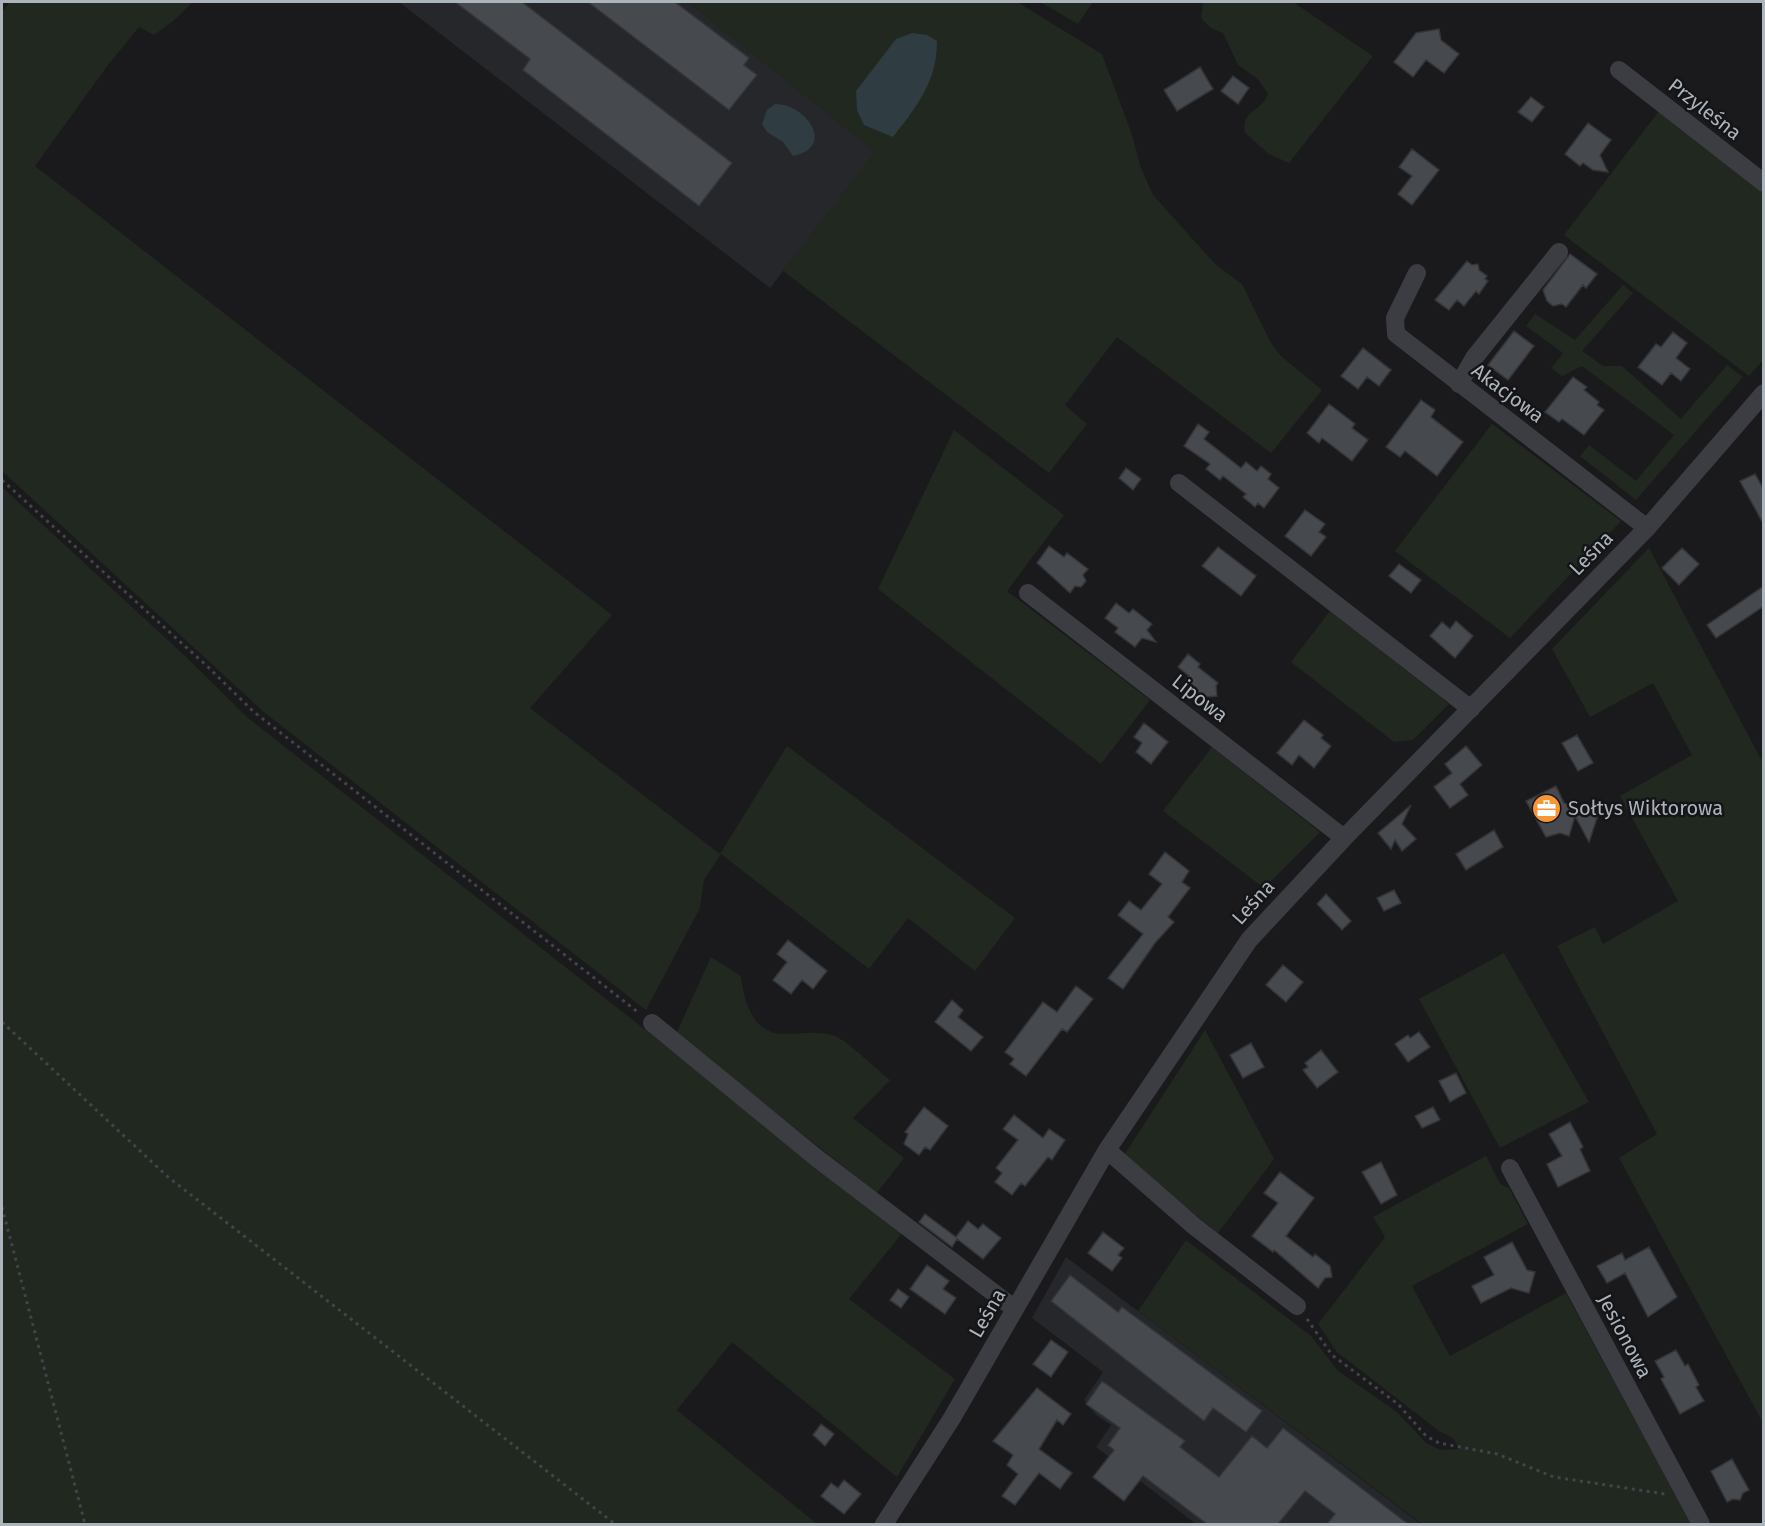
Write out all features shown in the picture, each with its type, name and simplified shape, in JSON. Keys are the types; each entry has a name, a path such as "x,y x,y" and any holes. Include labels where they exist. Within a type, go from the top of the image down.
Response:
{"street":[{"name":"Przyleśna","path":"1619,70 1764,183"},
{"path":"1459,384 1474,358 1559,252"},
{"name":"Akacjowa","path":"1417,273 1395,318 1396,334 1647,528"},
{"name":"Leśna","path":"884,1524 952,1418 1107,1150 1249,940 1344,837 1647,528 1764,393"},
{"path":"1179,483 1471,709"},
{"name":"Lipowa","path":"1028,593 1344,837"},
{"path":"652,1023 818,1159 1015,1309"},
{"path":"1107,1150 1194,1226 1297,1306"},
{"name":"Jesionowa","path":"1510,1168 1701,1524"}],"path":[{"path":"2,480 208,667 254,712 652,1023"},
{"path":"2,1022 168,1177 615,1524"},
{"path":"2,1208 85,1524"},
{"path":"1297,1306 1332,1355 1398,1404 1426,1436 1439,1443 1497,1454 1554,1477 1664,1494 1680,1486"}],"shaded area":[{"path":"10,2 193,2 154,35 139,27 108,65 35,166 612,615 530,708 720,854 787,746 1015,918 975,971 908,918 869,969 721,854 704,880 700,908 646,1010 265,713 2,471 2,12"},
{"path":"399,2 688,2 876,152 770,288"},
{"path":"688,2 1017,2 1102,54 1131,132 1141,168 1153,195 1216,265 1242,284 1271,343 1280,355 1322,390 1271,453 1117,337 1065,405 1087,424 1049,473 783,271 875,152"},
{"path":"1040,2 1093,2 1078,24"},
{"path":"1203,2 1293,2 1373,56 1289,163 1269,154 1245,133 1246,119 1261,105 1268,94 1258,79 1238,65 1223,33 1211,28 1201,18"},
{"path":"912,33 927,35 937,41 934,69 924,93 893,137 864,125 857,110 856,91 896,39"},
{"path":"775,104 797,111 812,127 815,136 813,144 806,151 793,156 783,142 767,132 762,124 767,110"},
{"path":"1659,111 1763,192 1763,360 1749,376 1564,235"},
{"path":"1623,285 1633,293 1582,351 1603,366 1622,366 1681,419 1727,365 1743,377 1636,500 1580,456 1589,445 1636,481 1674,435 1582,366 1562,376 1551,368 1563,353 1526,326 1535,314 1575,340"},
{"path":"1492,424 1621,521 1510,638 1395,551"},
{"path":"954,430 1064,515 1007,591 1150,700 1101,764 878,589"},
{"path":"2,487 185,656 248,718 903,1232 849,1299 955,1379 897,1477 732,1342 677,1410 817,1524 2,1524"},
{"path":"1649,548 1763,763 1763,1423 1619,1158 1657,1134 1557,946 1595,927 1603,944 1678,901 1620,796 1692,755 1653,683 1590,717 1552,649"},
{"path":"1330,611 1449,704 1413,740 1394,742 1291,662"},
{"path":"1212,747 1320,832 1264,888 1163,811"},
{"path":"1504,953 1589,1102 1500,1148 1419,999"},
{"path":"711,957 741,976 747,1005 757,1022 764,1028 783,1034 816,1033 835,1036 855,1049 890,1080 853,1118 904,1158 877,1193 676,1034"},
{"path":"1205,1030 1274,1159 1218,1233 1123,1157"},
{"path":"1486,1156 1500,1184 1509,1188 1528,1224 1412,1286 1450,1356 1566,1293 1691,1524 1422,1524 1138,1311 1186,1240 1311,1336 1338,1371 1397,1412 1426,1443 1440,1450 1459,1449 1453,1438 1439,1431 1337,1352 1318,1324 1385,1237 1373,1217"},
{"path":"1066,1257 1421,1524 1196,1524 1096,1447 1111,1425 1097,1416 1084,1400 1103,1372 1032,1318"}],"building":[{"path":"455,2 522,2 732,163 699,206 523,70 530,59"},
{"path":"588,2 675,2 749,58 744,65 757,75 729,110"},
{"path":"1439,29 1441,40 1459,54 1444,73 1426,60 1413,77 1394,62 1416,33"},
{"path":"1200,67 1213,89 1177,111 1164,90"},
{"path":"1233,76 1249,88 1238,104 1221,91"},
{"path":"1531,97 1544,107 1532,122 1518,112"},
{"path":"1588,123 1611,140 1600,155 1608,172 1593,170 1583,163 1580,166 1565,154"},
{"path":"1412,149 1439,170 1412,205 1398,194 1412,176 1399,167"},
{"path":"1570,254 1597,274 1586,288 1583,285 1566,307 1562,304 1553,306 1547,301 1543,290"},
{"path":"1467,261 1472,265 1478,264 1479,270 1487,276 1485,279 1488,281 1479,294 1476,291 1464,306 1457,300 1449,310 1435,300"},
{"path":"1514,331 1534,346 1508,380 1488,365"},
{"path":"1673,332 1687,343 1676,358 1690,369 1681,381 1671,373 1662,385 1638,367 1656,344 1661,347"},
{"path":"1363,348 1391,370 1379,386 1367,377 1358,389 1341,376"},
{"path":"1573,377 1587,387 1584,390 1599,402 1597,405 1604,410 1584,435 1562,419 1559,422 1545,412"},
{"path":"1421,400 1435,410 1431,417 1463,442 1437,476 1405,451 1400,457 1386,447"},
{"path":"1329,404 1355,424 1352,428 1368,440 1352,461 1322,438 1319,443 1307,433"},
{"path":"1198,424 1209,432 1204,439 1241,468 1246,462 1257,471 1261,466 1271,474 1268,479 1279,488 1264,508 1258,503 1255,507 1243,497 1246,494 1223,476 1220,480 1206,469 1210,464 1184,446"},
{"path":"1126,468 1141,479 1133,490 1119,478"},
{"path":"1755,474 1764,490 1764,525 1740,481"},
{"path":"1305,510 1325,524 1319,532 1326,537 1311,556 1285,536"},
{"path":"1049,546 1064,557 1067,553 1088,569 1083,575 1086,581 1081,587 1075,586 1070,593 1037,563"},
{"path":"1218,547 1256,576 1241,596 1202,566"},
{"path":"1682,548 1699,564 1679,585 1662,568"},
{"path":"1399,564 1421,580 1411,593 1389,576"},
{"path":"1764,586 1764,606 1716,638 1707,625"},
{"path":"1116,603 1129,613 1133,609 1152,624 1147,630 1156,642 1142,638 1135,647 1115,632 1118,628 1105,618"},
{"path":"1456,621 1473,636 1455,658 1430,636 1442,622 1450,629"},
{"path":"1188,654 1200,664 1198,667 1218,683 1217,696 1207,697 1204,701 1183,685 1189,676 1178,667"},
{"path":"1304,720 1323,735 1321,738 1331,746 1314,768 1299,755 1292,765 1277,753"},
{"path":"1144,723 1168,742 1151,764 1136,752 1142,743 1134,737"},
{"path":"1577,735 1593,763 1578,771 1562,743"},
{"path":"1466,746 1482,765 1460,784 1468,795 1450,808 1434,787 1452,773 1445,764"},
{"path":"1556,786 1564,803 1598,815 1589,842 1575,816 1569,836 1560,833 1546,837 1526,801"},
{"path":"1411,805 1402,824 1416,839 1402,851 1395,840 1391,849 1378,833"},
{"path":"1494,830 1503,847 1466,870 1456,854"},
{"path":"1165,852 1189,871 1182,882 1190,888 1168,917 1174,922 1155,943 1123,989 1108,978 1143,934 1118,915 1129,901 1141,910 1162,884 1149,874"},
{"path":"1394,890 1401,903 1384,911 1377,898"},
{"path":"1326,894 1351,921 1342,930 1317,904"},
{"path":"788,940 827,971 813,989 802,980 791,994 773,980 787,962 777,954"},
{"path":"1283,965 1303,982 1286,1002 1266,985"},
{"path":"1076,986 1093,999 1067,1032 1062,1029 1026,1076 1010,1064 1014,1059 1005,1052 1043,1002 1057,1012"},
{"path":"952,1000 963,1010 958,1017 983,1037 971,1051 935,1022"},
{"path":"1419,1032 1430,1047 1408,1062 1395,1044 1408,1035 1410,1038"},
{"path":"1251,1043 1264,1067 1243,1078 1230,1055"},
{"path":"1321,1050 1338,1072 1317,1088 1303,1070 1308,1067 1305,1063"},
{"path":"1456,1073 1466,1093 1450,1102 1439,1081"},
{"path":"924,1107 948,1126 930,1150 925,1147 919,1155 904,1144 908,1134 905,1132"},
{"path":"1433,1107 1440,1120 1422,1128 1415,1116"},
{"path":"1014,1115 1043,1138 1049,1129 1065,1140 1052,1160 1048,1157 1025,1186 1021,1183 1012,1195 995,1182 1002,1173 996,1168 1018,1140 1003,1129"},
{"path":"1570,1122 1583,1147 1580,1149 1590,1171 1558,1187 1547,1164 1562,1156 1549,1134"},
{"path":"1381,1162 1397,1195 1381,1204 1362,1172"},
{"path":"1280,1172 1314,1198 1286,1236 1313,1257 1315,1254 1330,1266 1332,1277 1325,1278 1318,1288 1274,1250 1273,1252 1252,1236 1278,1203 1264,1193"},
{"path":"925,1214 956,1237 968,1221 978,1229 983,1224 1001,1238 983,1259 957,1239 952,1247 919,1222"},
{"path":"1103,1232 1124,1248 1118,1255 1122,1258 1112,1271 1088,1253"},
{"path":"1512,1242 1527,1270 1535,1272 1529,1293 1511,1288 1481,1303 1472,1286 1494,1275 1484,1257"},
{"path":"1649,1247 1677,1297 1648,1317 1625,1273 1607,1283 1597,1266 1622,1253 1625,1260"},
{"path":"927,1265 949,1281 943,1289 956,1298 945,1314 910,1289"},
{"path":"1070,1275 1118,1312 1122,1307 1262,1411 1246,1432 1213,1408 1204,1421 1051,1301"},
{"path":"898,1289 909,1297 901,1308 890,1300"},
{"path":"1051,1340 1068,1352 1051,1377 1033,1364"},
{"path":"1676,1350 1685,1366 1688,1364 1704,1401 1680,1414 1661,1379 1664,1377 1655,1361"},
{"path":"1102,1381 1185,1441 1180,1447 1219,1477 1252,1436 1267,1448 1283,1428 1408,1524 1327,1524 1335,1514 1305,1491 1278,1524 1207,1524 1143,1476 1124,1501 1093,1477 1114,1450 1108,1445 1120,1428 1086,1404"},
{"path":"1037,1388 1071,1414 1063,1425 1057,1420 1039,1449 1072,1473 1060,1489 1039,1473 1015,1505 1002,1496 1018,1474 1007,1465 1013,1455 993,1441"},
{"path":"821,1424 834,1434 825,1446 813,1435"},
{"path":"1732,1459 1749,1490 1743,1493 1740,1500 1733,1499 1727,1502 1711,1471"},
{"path":"844,1480 861,1494 844,1514 821,1496 831,1483 838,1488"}],"place":[{"name":"Sołtys Wiktorowa","path":"1547,808"}]}
